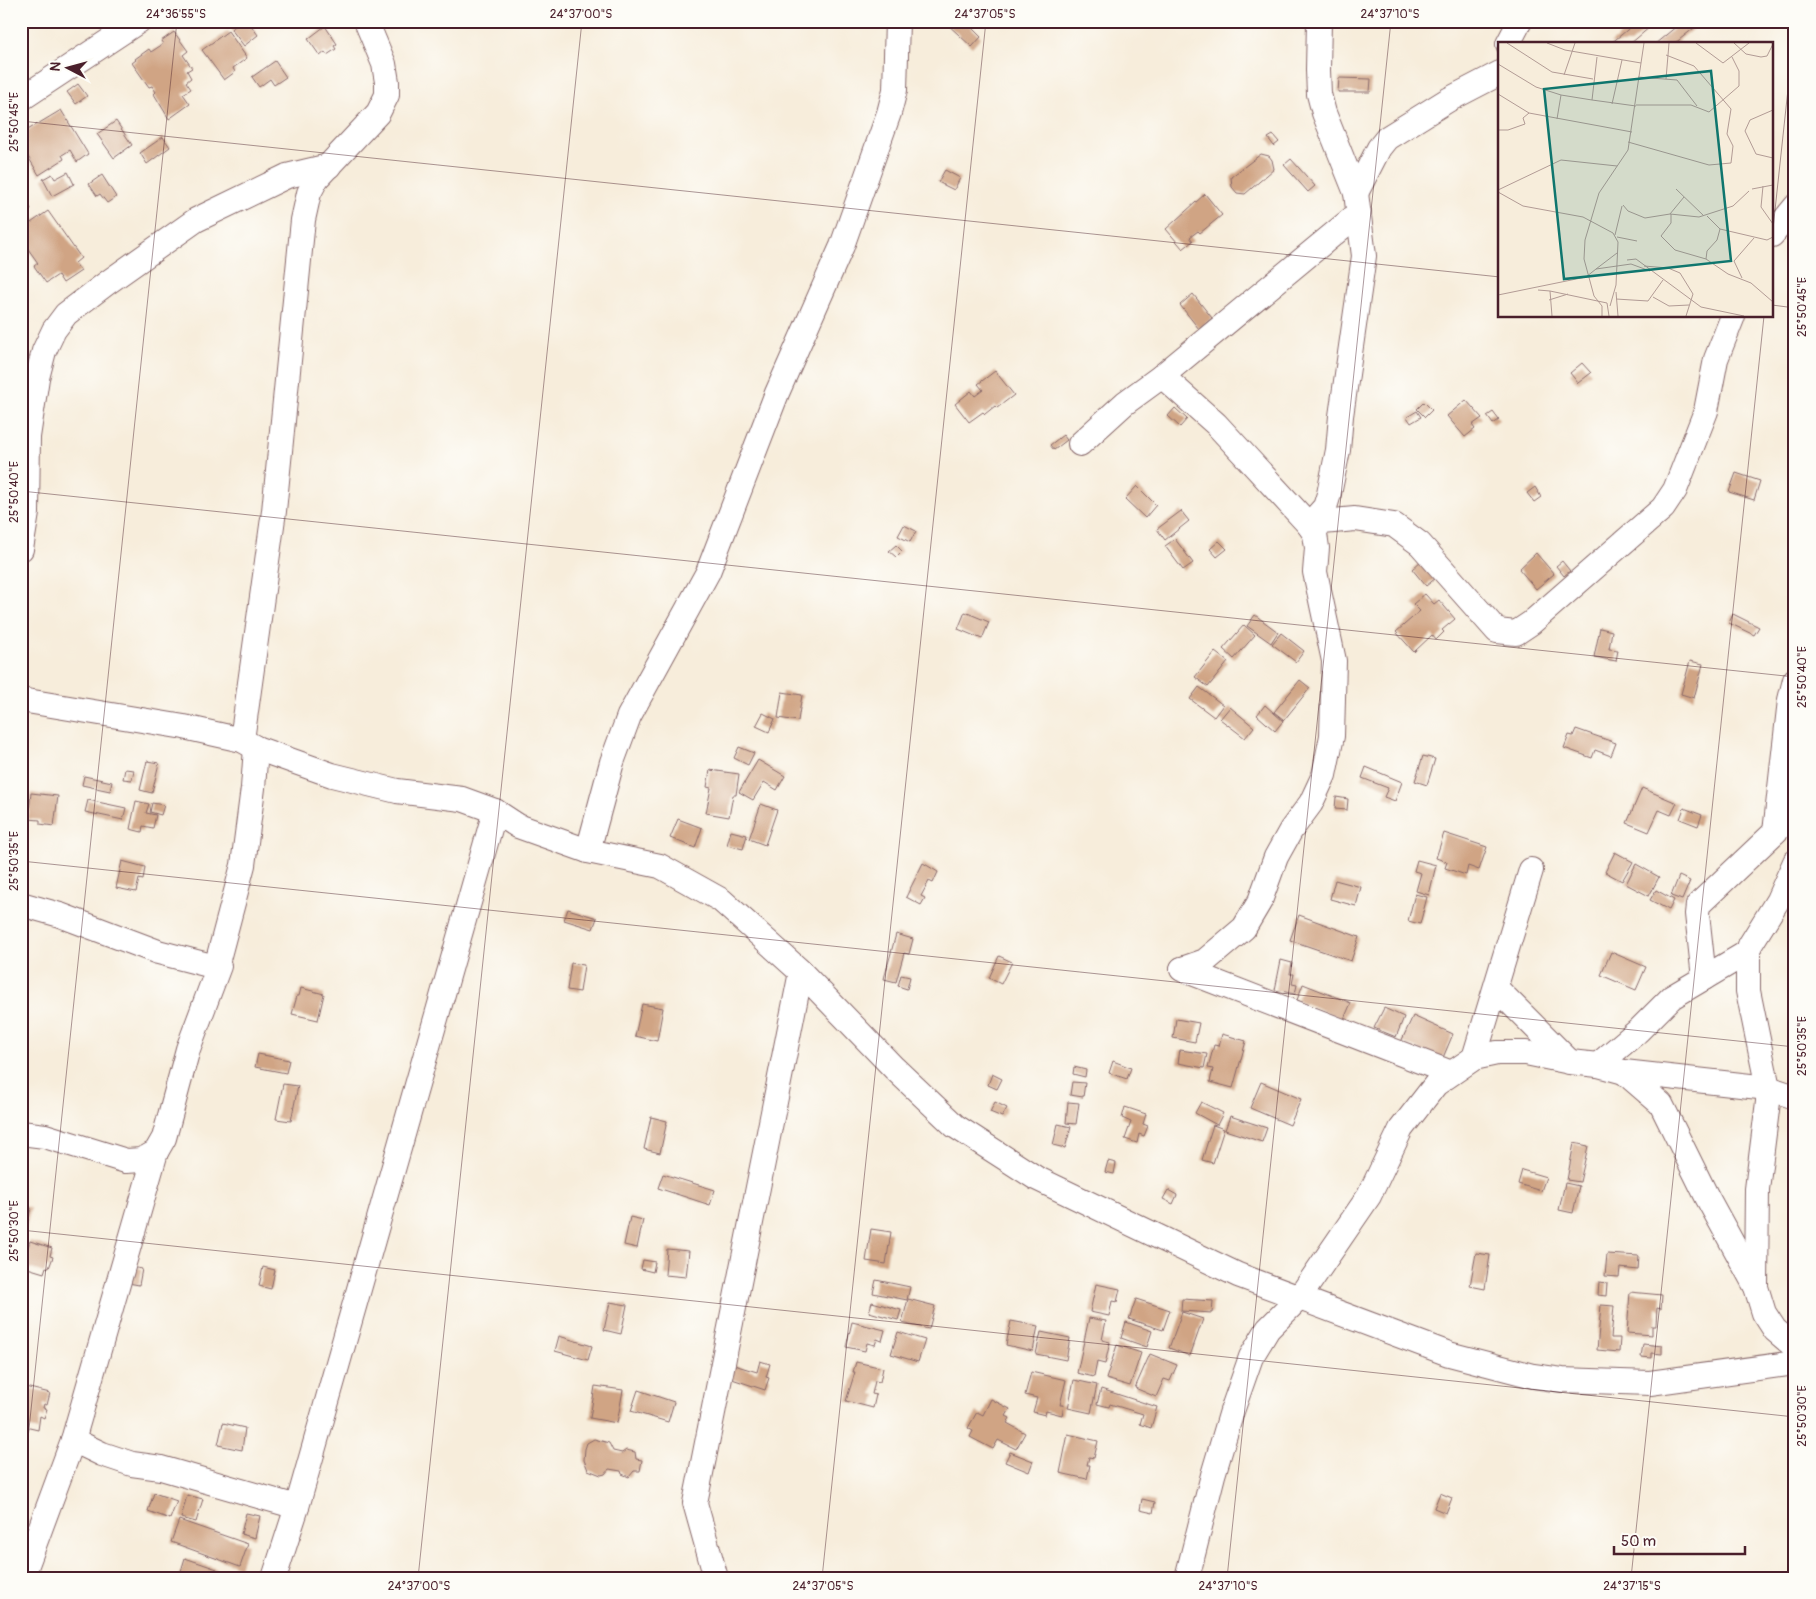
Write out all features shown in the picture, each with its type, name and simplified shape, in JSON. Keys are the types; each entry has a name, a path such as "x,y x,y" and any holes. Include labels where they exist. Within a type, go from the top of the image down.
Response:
{"street":[{"path":"21,99 139,21"},
{"path":"216,967 243,865 253,788 249,744 302,220 309,193 317,178 378,113 387,94 388,82 384,64 366,21"},
{"path":"588,852 612,762 629,716 708,572 777,393 850,223 889,113 895,90 897,21"},
{"path":"1310,524 1325,507 1338,450 1364,256 1357,203 1324,113 1319,94 1319,21"},
{"path":"1509,42 1520,21"},
{"path":"1080,444 1125,403 1162,376 1357,203 1379,148 1387,138 1448,100 1498,73"},
{"path":"21,549 27,513 25,436 44,351 54,330 66,314 196,220 287,176 330,166"},
{"path":"1774,232 1795,207"},
{"path":"1310,524 1355,519 1394,525 1420,544 1497,631 1516,633 1531,623 1663,508 1675,490 1706,411 1716,359 1732,318"},
{"path":"1162,376 1216,424 1310,524 1315,534 1317,548 1315,572 1334,661 1332,736 1324,775 1311,803 1276,857 1260,901 1244,928 1205,961 1182,969 1452,1073"},
{"path":"1775,832 1790,700 1795,680"},
{"path":"21,700 184,726 249,744 332,775 397,791 462,799 495,811 518,826 588,852 660,866 722,900 801,972 894,1068 956,1126 1036,1178 1238,1275 1299,1298 1449,1354 1533,1376 1562,1380 1650,1383 1795,1363"},
{"path":"274,1578 297,1507 495,811"},
{"path":"1704,978 1697,914 1698,905 1795,813"},
{"path":"1756,1287 1757,1189 1768,1102 1768,1088 1748,991 1748,952 1754,936 1778,900 1795,862"},
{"path":"1474,1058 1531,870"},
{"path":"21,904 60,915 158,952 216,967 219,966 188,1049 164,1138 156,1152 73,1440 22,1578"},
{"path":"1598,1065 1639,1030 1672,997 1748,952"},
{"path":"716,1578 695,1503 801,972"},
{"path":"1496,988 1570,1062"},
{"path":"1187,1578 1218,1456 1251,1357 1268,1329 1299,1298 1369,1196 1401,1129 1436,1084 1474,1058 1497,1053 1526,1053 1570,1062 1598,1065 1624,1072 1768,1088 1795,1097"},
{"path":"1624,1072 1661,1104 1707,1197 1756,1287 1764,1313 1775,1330 1795,1347"},
{"path":"21,1133 46,1136 126,1161 142,1160 156,1152"},
{"path":"73,1440 102,1454 132,1464 161,1468 297,1507"}],"building":[{"path":"242,21 248,21 258,35 244,46 231,29"},
{"path":"948,21 965,21 981,37 972,47 946,23"},
{"path":"1638,21 1657,21 1632,42 1612,42"},
{"path":"1683,21 1689,21 1694,28 1676,42 1657,42"},
{"path":"325,26 337,44 334,46 336,49 327,55 325,52 320,56 308,39"},
{"path":"228,31 247,58 233,68 235,72 224,80 202,50"},
{"path":"174,32 188,51 183,55 192,68 187,71 191,78 186,82 191,89 183,94 190,104 169,119 154,94 156,92 152,86 149,87 132,63 149,49 151,52 163,44 161,41"},
{"path":"275,61 286,77 274,85 270,79 259,87 252,77"},
{"path":"1339,78 1371,79 1370,92 1338,92"},
{"path":"78,84 87,96 76,104 67,92"},
{"path":"61,110 88,154 77,162 70,150 62,155 64,159 39,175 21,145 21,134"},
{"path":"116,121 132,145 114,158 97,134"},
{"path":"1273,135 1279,142 1274,146 1268,138"},
{"path":"163,137 170,147 147,164 140,153"},
{"path":"1261,154 1269,156 1274,169 1245,194 1237,193 1232,187 1231,177"},
{"path":"1291,159 1315,186 1308,192 1284,165"},
{"path":"945,170 960,178 954,190 938,182"},
{"path":"68,172 74,184 52,196 43,179 52,174 55,179"},
{"path":"102,175 116,197 107,203 100,194 97,196 89,184"},
{"path":"1205,194 1222,215 1200,233 1198,231 1190,237 1193,241 1183,249 1166,229"},
{"path":"24,198 31,209 21,214 21,200"},
{"path":"48,211 81,258 75,263 81,271 63,283 58,275 46,283 34,266 38,263 21,239 21,236 28,231 25,227"},
{"path":"1193,294 1212,318 1199,329 1180,305"},
{"path":"1582,363 1591,373 1578,383 1570,373"},
{"path":"995,371 1014,395 997,408 995,406 985,414 983,412 969,422 955,404 971,391 975,396 983,390 978,384"},
{"path":"1466,400 1482,418 1472,425 1475,429 1465,437 1447,416"},
{"path":"1424,402 1432,410 1425,417 1417,409"},
{"path":"1175,408 1187,419 1180,427 1168,416"},
{"path":"1417,411 1421,417 1411,423 1407,417"},
{"path":"1493,412 1499,420 1493,424 1487,416"},
{"path":"1063,435 1067,440 1054,450 1050,445"},
{"path":"1736,473 1760,481 1754,500 1729,492"},
{"path":"1137,486 1156,505 1145,518 1125,499"},
{"path":"1535,487 1541,497 1534,502 1527,493"},
{"path":"1181,511 1189,521 1165,540 1157,529"},
{"path":"904,525 916,531 910,542 898,536"},
{"path":"1175,539 1193,563 1183,570 1165,546"},
{"path":"1219,541 1227,549 1217,557 1210,549"},
{"path":"896,545 902,551 896,557 889,551"},
{"path":"1536,553 1554,574 1536,589 1519,569"},
{"path":"1422,560 1436,578 1426,586 1412,569"},
{"path":"1562,561 1570,571 1564,576 1556,566"},
{"path":"1425,594 1434,604 1439,600 1455,619 1442,630 1444,632 1436,640 1432,635 1414,652 1396,632 1420,611 1413,604"},
{"path":"965,612 989,622 982,639 958,629"},
{"path":"1733,614 1759,627 1754,635 1729,623"},
{"path":"1255,615 1278,632 1271,643 1247,626"},
{"path":"1244,625 1255,635 1234,659 1223,649"},
{"path":"1600,628 1612,631 1609,649 1618,650 1616,661 1594,657"},
{"path":"1281,633 1304,651 1296,662 1272,644"},
{"path":"1215,652 1228,662 1208,687 1195,677"},
{"path":"1690,661 1703,664 1694,698 1681,694"},
{"path":"1300,680 1310,688 1284,720 1274,712"},
{"path":"1199,687 1223,705 1214,717 1190,699"},
{"path":"782,692 802,695 798,721 778,718"},
{"path":"1265,705 1283,721 1275,731 1257,715"},
{"path":"1230,707 1254,727 1245,738 1220,719"},
{"path":"763,713 775,719 769,732 756,726"},
{"path":"1576,729 1616,743 1611,756 1595,750 1592,758 1564,748 1569,735 1573,736"},
{"path":"739,747 754,753 748,765 734,758"},
{"path":"1423,756 1435,759 1427,785 1415,781"},
{"path":"758,760 785,776 777,790 764,782 753,800 739,792"},
{"path":"147,761 159,763 152,793 140,790"},
{"path":"1366,767 1402,782 1395,801 1384,797 1388,788 1362,778"},
{"path":"125,769 134,770 132,780 123,779"},
{"path":"710,770 739,774 736,795 733,795 729,817 706,813 711,788 707,787"},
{"path":"84,776 112,782 110,791 82,785"},
{"path":"1642,788 1677,803 1671,815 1659,810 1649,832 1627,823"},
{"path":"31,793 58,796 54,826 40,824 40,820 28,819"},
{"path":"1336,797 1348,799 1347,810 1335,809"},
{"path":"88,800 126,808 123,820 85,812"},
{"path":"136,801 149,804 146,813 156,815 153,828 143,826 142,832 130,829"},
{"path":"152,803 164,805 161,815 150,812"},
{"path":"761,804 777,810 765,845 749,839"},
{"path":"1684,808 1702,815 1698,826 1680,819"},
{"path":"678,819 702,828 695,848 670,838"},
{"path":"731,831 747,835 743,849 727,845"},
{"path":"1444,833 1487,847 1479,870 1468,866 1466,875 1445,868 1447,862 1436,858"},
{"path":"1615,852 1633,862 1622,881 1605,872"},
{"path":"1417,860 1436,865 1429,895 1416,891 1421,873 1414,871"},
{"path":"122,861 145,867 143,880 139,879 136,892 116,888"},
{"path":"923,863 938,872 933,883 929,881 921,896 925,898 921,905 906,897"},
{"path":"1636,864 1659,877 1649,896 1626,884"},
{"path":"1679,876 1690,881 1682,900 1671,896"},
{"path":"1335,880 1361,887 1356,906 1330,899"},
{"path":"1656,890 1674,900 1669,910 1650,900"},
{"path":"1415,894 1427,897 1420,924 1408,921"},
{"path":"568,909 597,918 593,929 564,920"},
{"path":"1299,915 1359,937 1351,961 1290,940"},
{"path":"896,934 913,939 909,954 904,953 896,982 884,979"},
{"path":"1611,952 1646,967 1636,990 1601,975"},
{"path":"999,956 1012,962 1001,984 989,978"},
{"path":"1281,960 1292,963 1290,974 1294,974 1292,984 1297,985 1295,994 1275,990"},
{"path":"571,963 584,965 580,992 567,990"},
{"path":"901,975 910,977 907,989 898,986"},
{"path":"1303,984 1351,1003 1344,1019 1297,1000"},
{"path":"301,988 324,994 318,1020 292,1014"},
{"path":"642,1004 663,1008 657,1041 635,1036"},
{"path":"1384,1008 1404,1017 1396,1037 1374,1028"},
{"path":"1413,1016 1453,1034 1442,1060 1401,1042"},
{"path":"1176,1019 1199,1023 1195,1042 1173,1038"},
{"path":"1222,1034 1246,1041 1233,1088 1210,1082 1213,1069 1208,1068 1214,1045 1219,1046"},
{"path":"1180,1050 1207,1054 1204,1068 1178,1063"},
{"path":"258,1054 289,1060 286,1073 255,1067"},
{"path":"1113,1061 1131,1068 1127,1079 1109,1073"},
{"path":"1074,1067 1086,1070 1085,1077 1073,1074"},
{"path":"992,1074 1002,1079 997,1089 988,1085"},
{"path":"1072,1082 1085,1083 1083,1097 1070,1095"},
{"path":"1261,1082 1301,1099 1290,1125 1250,1108"},
{"path":"283,1084 298,1086 291,1121 276,1119"},
{"path":"995,1102 1007,1108 1002,1117 990,1112"},
{"path":"1068,1102 1079,1103 1076,1124 1066,1123"},
{"path":"1201,1102 1223,1113 1217,1125 1195,1113"},
{"path":"1125,1107 1146,1114 1143,1124 1148,1126 1144,1136 1139,1134 1137,1143 1125,1139 1131,1122 1122,1118"},
{"path":"1230,1116 1267,1128 1262,1142 1225,1130"},
{"path":"651,1117 667,1121 660,1153 644,1149"},
{"path":"1058,1124 1071,1127 1065,1148 1053,1145"},
{"path":"1213,1125 1224,1129 1213,1163 1202,1160"},
{"path":"1574,1143 1588,1146 1580,1182 1567,1180"},
{"path":"1108,1161 1116,1163 1114,1174 1105,1172"},
{"path":"1522,1170 1546,1177 1541,1191 1518,1184"},
{"path":"663,1174 715,1190 710,1205 658,1188"},
{"path":"1565,1183 1579,1186 1573,1213 1559,1210"},
{"path":"1168,1190 1177,1195 1173,1204 1163,1199"},
{"path":"21,1205 31,1208 25,1231 21,1230"},
{"path":"630,1217 643,1220 637,1248 624,1245"},
{"path":"871,1229 891,1232 886,1264 866,1261"},
{"path":"30,1241 52,1248 50,1256 53,1257 49,1268 46,1267 44,1273 21,1266"},
{"path":"667,1249 689,1251 686,1277 665,1275"},
{"path":"1476,1253 1490,1255 1485,1289 1470,1286"},
{"path":"1607,1254 1639,1256 1638,1270 1620,1268 1619,1277 1605,1276"},
{"path":"643,1260 655,1262 653,1272 641,1269"},
{"path":"121,1265 142,1269 139,1285 118,1281"},
{"path":"263,1267 275,1270 271,1289 259,1286"},
{"path":"876,1280 910,1287 907,1300 873,1293"},
{"path":"1599,1282 1607,1283 1606,1296 1598,1295"},
{"path":"1096,1284 1120,1289 1117,1302 1112,1301 1109,1316 1090,1312"},
{"path":"1630,1292 1662,1295 1661,1309 1657,1308 1656,1326 1652,1326 1652,1335 1627,1333"},
{"path":"908,1299 935,1306 929,1329 902,1323"},
{"path":"1136,1299 1170,1310 1163,1330 1129,1319"},
{"path":"1182,1299 1213,1301 1212,1313 1181,1311"},
{"path":"610,1302 627,1305 621,1334 604,1330"},
{"path":"872,1302 901,1310 898,1320 869,1312"},
{"path":"1601,1305 1614,1306 1611,1338 1620,1338 1619,1352 1597,1350"},
{"path":"1182,1312 1203,1319 1190,1356 1169,1348"},
{"path":"1089,1318 1106,1321 1102,1340 1110,1342 1105,1364 1097,1362 1094,1377 1077,1373"},
{"path":"1011,1321 1038,1326 1033,1351 1006,1345"},
{"path":"852,1322 885,1330 882,1341 877,1339 875,1345 867,1343 865,1351 846,1347"},
{"path":"1126,1322 1152,1331 1147,1347 1121,1338"},
{"path":"898,1332 925,1340 918,1362 891,1354"},
{"path":"1041,1332 1070,1338 1066,1360 1036,1354"},
{"path":"559,1336 592,1346 588,1360 555,1351"},
{"path":"1643,1344 1662,1346 1662,1354 1652,1353 1652,1358 1641,1357"},
{"path":"1117,1345 1141,1353 1130,1386 1106,1379"},
{"path":"1150,1354 1177,1365 1170,1381 1164,1379 1156,1397 1135,1388"},
{"path":"760,1361 770,1364 766,1377 769,1378 765,1390 729,1378 734,1365 757,1372"},
{"path":"856,1362 883,1368 880,1382 875,1381 872,1394 876,1395 873,1408 846,1401 855,1372 853,1372"},
{"path":"1031,1372 1066,1380 1060,1405 1064,1405 1062,1415 1046,1411 1045,1415 1033,1412 1037,1398 1025,1395"},
{"path":"1074,1380 1097,1385 1091,1413 1068,1408"},
{"path":"21,1386 50,1393 47,1405 44,1404 43,1408 47,1409 44,1418 40,1416 38,1430 21,1426"},
{"path":"595,1386 623,1390 617,1423 590,1418"},
{"path":"1101,1389 1157,1407 1151,1428 1140,1424 1143,1414 1110,1404 1109,1407 1097,1404"},
{"path":"638,1390 674,1402 668,1422 631,1411"},
{"path":"991,1399 1010,1409 1006,1416 1010,1418 1007,1423 1025,1433 1016,1449 998,1440 993,1449 970,1437 973,1431 968,1428 977,1412 983,1415"},
{"path":"223,1423 245,1428 242,1450 218,1445"},
{"path":"1068,1434 1098,1441 1094,1458 1089,1457 1087,1465 1090,1465 1087,1479 1060,1473"},
{"path":"594,1439 609,1443 613,1451 622,1453 626,1450 635,1452 636,1459 642,1460 640,1471 634,1471 629,1477 622,1474 621,1471 609,1469 605,1474 601,1475 588,1470 584,1460 585,1449 587,1443"},
{"path":"1010,1452 1033,1461 1029,1472 1005,1462"},
{"path":"154,1493 177,1501 170,1519 148,1511"},
{"path":"1440,1493 1452,1498 1446,1513 1434,1508"},
{"path":"187,1495 203,1499 196,1522 181,1518"},
{"path":"1142,1499 1155,1502 1153,1513 1140,1510"},
{"path":"246,1513 260,1516 255,1538 241,1534"},
{"path":"179,1520 248,1544 240,1567 171,1542"},
{"path":"185,1558 217,1569 214,1578 179,1578"}]}
